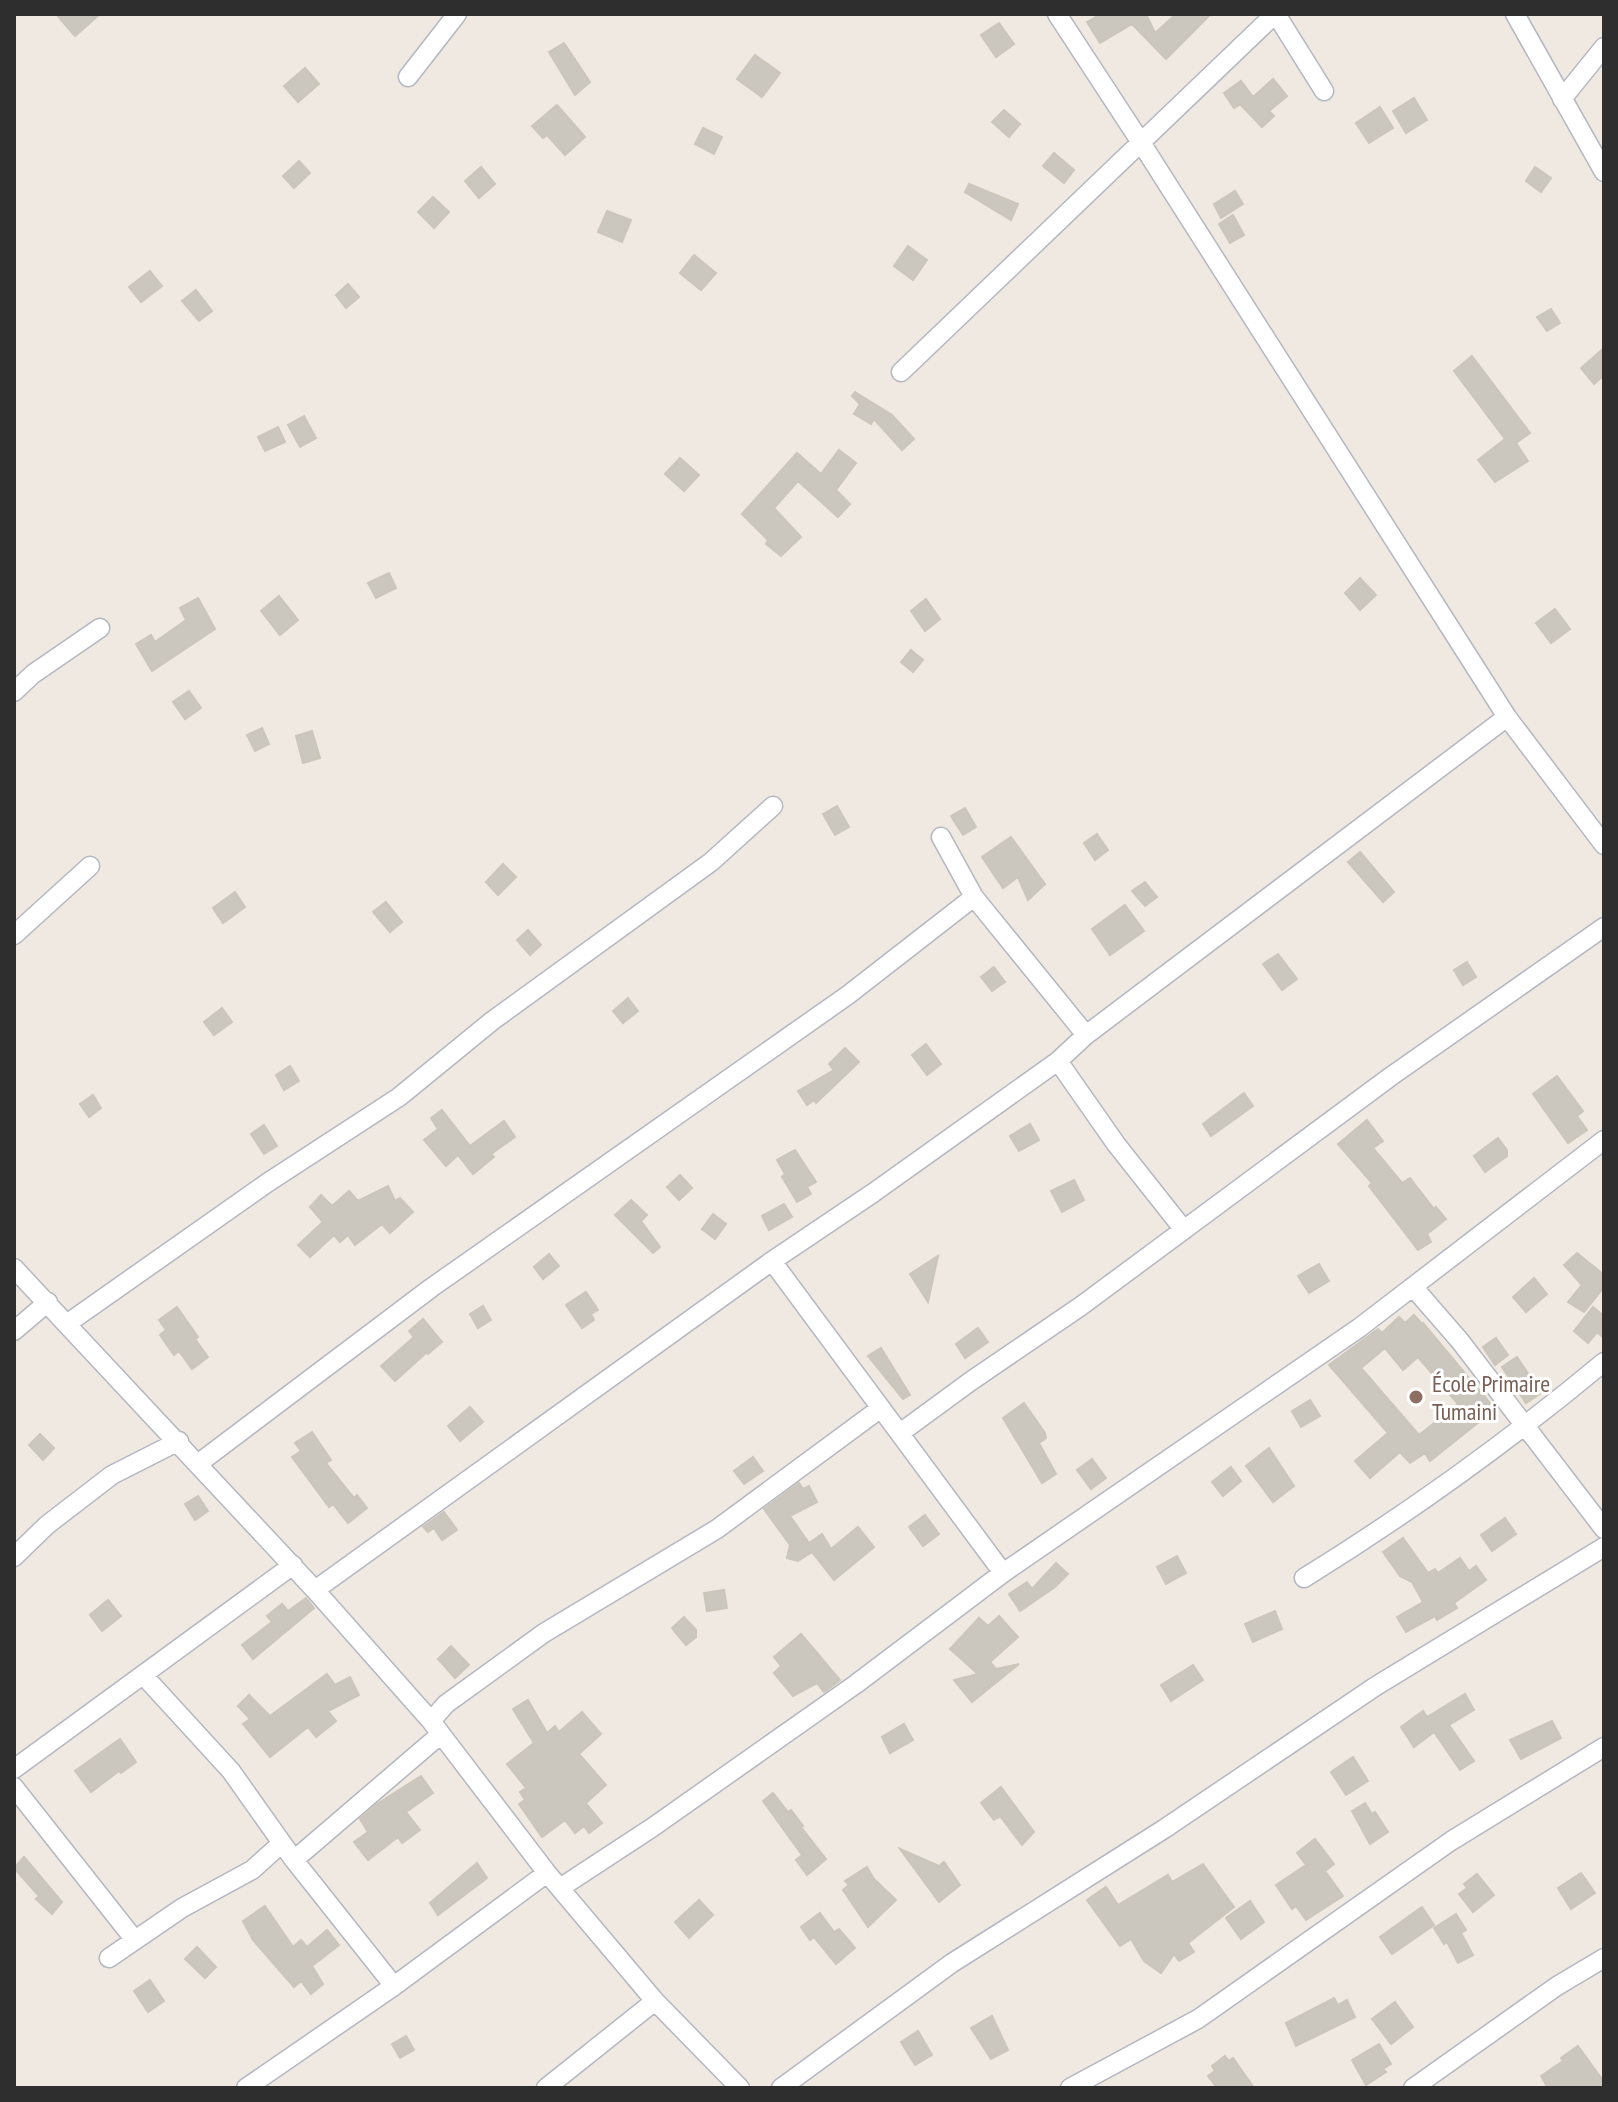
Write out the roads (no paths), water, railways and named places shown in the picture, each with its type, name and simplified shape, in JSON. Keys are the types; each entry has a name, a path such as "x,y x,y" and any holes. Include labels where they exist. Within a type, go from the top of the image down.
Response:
{"street":[{"path":"408,77 457,14"},
{"path":"1057,14 1507,717 1604,845"},
{"path":"901,372 1276,14 1324,91"},
{"path":"1515,14 1604,172"},
{"path":"1562,99 1604,47"},
{"path":"14,692 33,674 100,628"},
{"path":"315,1590 772,1261 1058,1061 1086,1035 1507,717"},
{"path":"68,1323 267,1183 399,1097 492,1021 711,862 773,806"},
{"path":"941,837 974,897 1086,1035"},
{"path":"14,935 90,866"},
{"path":"199,1463 431,1288 848,995 974,897"},
{"path":"900,1433 1081,1306 1390,1077 1604,927"},
{"path":"1058,1061 1116,1144 1184,1230"},
{"path":"560,1888 820,1709 1003,1573 1414,1288 1604,1140"},
{"path":"772,1261 1003,1573"},
{"path":"14,1268 293,1565 436,1728 547,1873 655,2001 740,2088"},
{"path":"1414,1288 1460,1341 1604,1529"},
{"path":"14,1331 48,1302"},
{"path":"1304,1578 1390,1525 1525,1427 1604,1362"},
{"path":"294,1860 436,1728 446,1704 544,1633 717,1529 881,1408"},
{"path":"14,1557 47,1525 112,1475 179,1441"},
{"path":"781,2088 952,1963 1164,1829 1376,1686 1604,1547"},
{"path":"14,1769 293,1565"},
{"path":"144,1676 231,1771 294,1860 394,1986"},
{"path":"1070,2088 1198,2019 1451,1841 1604,1747"},
{"path":"14,1787 134,1939"},
{"path":"109,1958 182,1908 252,1870 282,1843"},
{"path":"246,2088 394,1986 547,1873"},
{"path":"1413,2088 1557,1986 1604,1958"},
{"path":"546,2088 655,2001"}],"place":[{"name":"École Primaire Tumaini","path":"1416,1397"}]}
